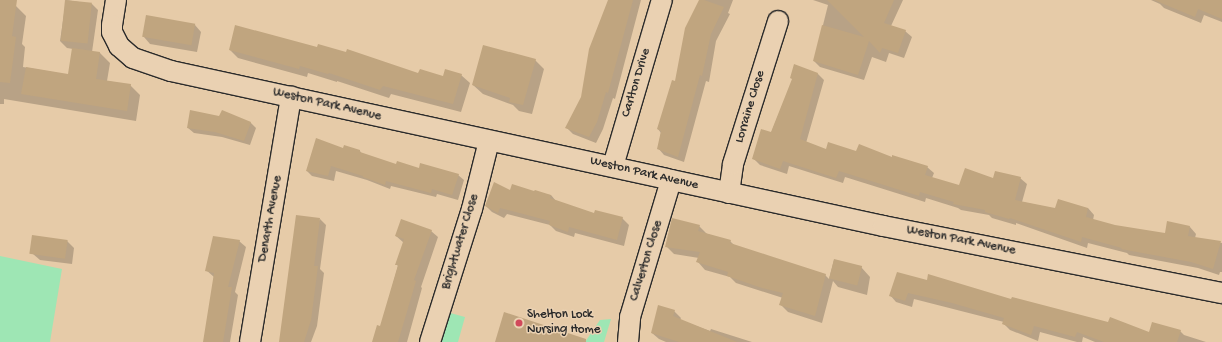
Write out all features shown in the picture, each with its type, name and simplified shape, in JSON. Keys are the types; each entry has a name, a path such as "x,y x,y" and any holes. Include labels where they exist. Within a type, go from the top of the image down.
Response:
{"street":[{"name":"Weston Park Avenue","path":"116,0 112,32 119,46 133,58 171,71 292,96 489,141 613,166 883,226 1222,294"},
{"name":"Carlton Drive","path":"613,166 662,0"},
{"name":"Lorraine Close","path":"729,193 733,164 778,22"},
{"name":"Denarth Avenue","path":"250,342 292,96"},
{"name":"Brightwater Close","path":"430,342 472,209 489,141"},
{"name":"Calverton Close","path":"628,342 630,316 671,180"}],"green space":[{"path":"0,256 62,269 50,342 0,342"},
{"path":"443,311 465,317 458,342 434,342"},
{"path":"611,319 604,342 585,342 600,320"}],"building":[{"path":"0,0 17,0 12,36 16,37 10,83 0,82"},
{"path":"65,0 92,3 88,44 61,41"},
{"path":"608,0 633,0 608,93 606,92 597,122 589,137 565,128 581,97 589,49"},
{"path":"699,0 704,0 724,7 711,34 702,76 700,75 678,157 657,149 661,131 657,129 672,80 675,81 685,28"},
{"path":"827,0 894,0 884,23 906,30 898,53 882,48 880,53 869,41 858,75 813,61 822,25 864,37"},
{"path":"1154,0 1222,0 1222,19 1198,9 1195,17"},
{"path":"146,15 195,24 191,45 142,37"},
{"path":"235,25 317,47 318,44 346,52 347,49 418,73 420,69 443,76 445,69 462,74 453,104 383,86 380,90 329,73 328,74 300,66 299,69 229,50"},
{"path":"483,45 536,59 523,105 509,102 510,98 472,85"},
{"path":"72,48 100,52 96,79 131,84 127,111 21,94 26,67 68,74"},
{"path":"794,64 818,73 800,139 826,149 828,142 856,151 859,144 892,157 892,155 928,166 925,175 959,185 965,168 993,178 995,171 1021,177 1015,200 1055,208 1058,199 1088,208 1086,217 1115,225 1165,233 1167,221 1190,226 1188,236 1221,241 1213,269 1191,262 1121,249 1122,248 1082,237 1081,242 1010,218 1009,219 985,212 985,210 953,204 954,202 920,192 919,196 839,171 836,178 783,161 780,169 752,159 761,129 771,132 792,79 790,78"},
{"path":"190,110 219,116 222,110 251,122 244,141 215,132 187,128"},
{"path":"316,138 343,148 344,145 360,150 360,152 396,164 397,161 419,168 420,163 459,174 452,195 432,189 431,193 386,181 385,185 331,166 328,176 306,171"},
{"path":"494,182 510,190 512,184 534,191 535,190 551,195 550,198 594,213 595,210 623,217 617,240 569,227 568,232 549,225 550,221 500,208 498,213 485,206"},
{"path":"296,215 320,218 314,266 318,266 311,320 304,342 279,342"},
{"path":"672,218 700,225 698,231 731,240 730,243 826,274 815,316 779,305 783,293 762,288 727,276 728,272 696,262 700,252 665,247"},
{"path":"401,219 432,230 414,280 416,281 398,342 372,342 377,325 380,326 398,265 395,265 404,239 395,236"},
{"path":"32,235 68,240 65,259 29,254"},
{"path":"213,236 240,240 228,287 232,287 223,342 203,342 214,273 205,271"},
{"path":"834,259 862,266 857,285 829,278"},
{"path":"897,272 927,280 928,274 1011,299 1012,297 1108,322 1110,317 1149,332 1152,322 1181,330 1177,342 1104,342 1077,332 1075,337 1034,326 1031,335 1002,324 1004,318 952,303 908,293 905,301 889,296"},
{"path":"658,305 675,310 673,316 737,342 679,342 651,333"},
{"name":"Shelton Lock Nursing Home","path":"504,312 586,339 586,342 495,342"}],"place":[{"name":"Shelton Lock Nursing Home","path":"519,323"}]}
